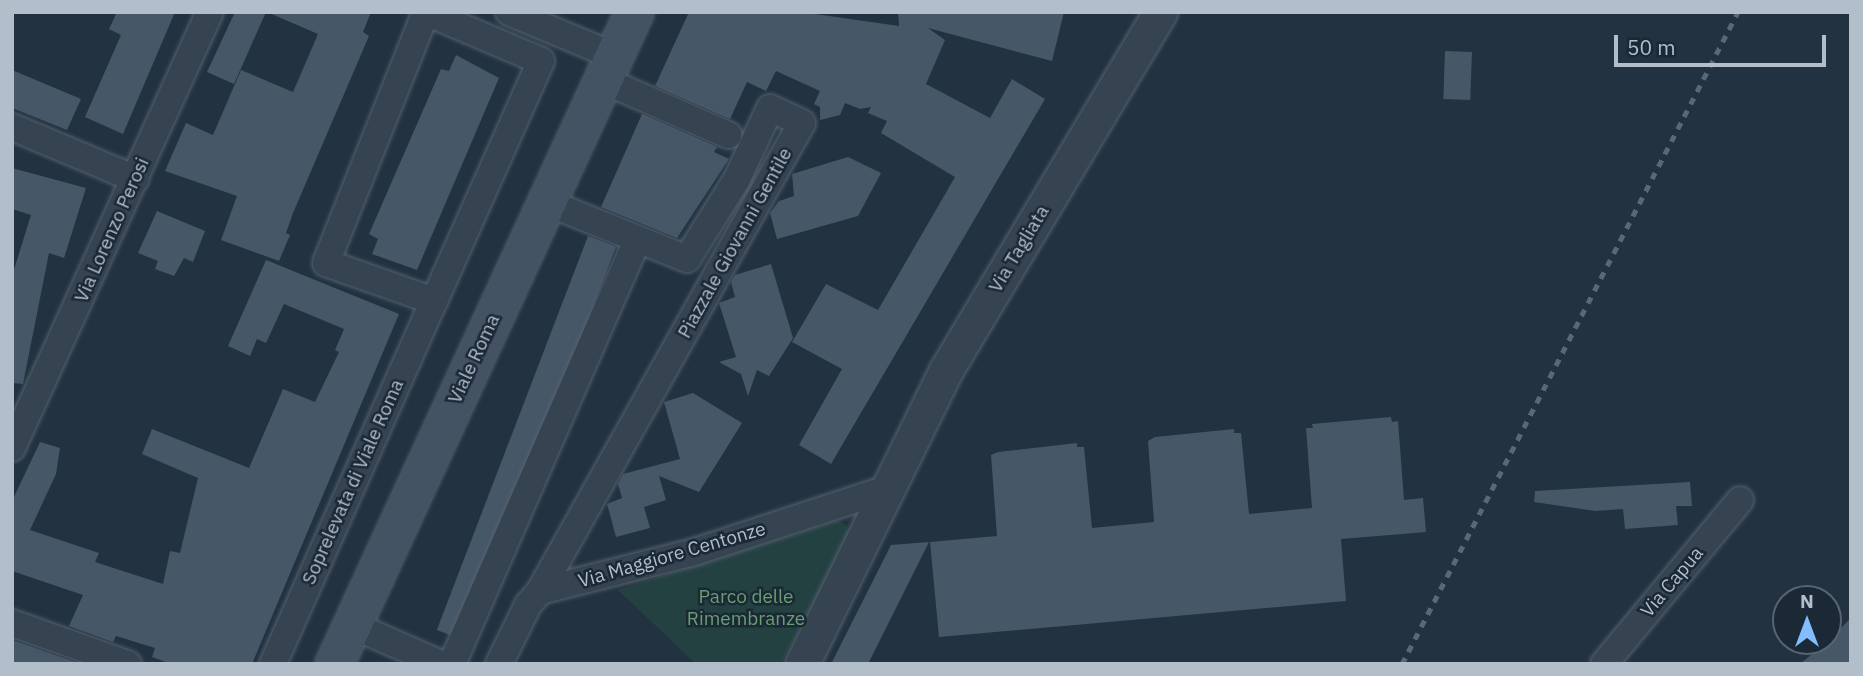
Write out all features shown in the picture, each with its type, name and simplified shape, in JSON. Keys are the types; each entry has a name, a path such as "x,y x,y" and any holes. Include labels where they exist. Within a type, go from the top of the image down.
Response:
{"main road":[{"name":"Viale Roma","path":"334,664 634,12"}],"street":[{"name":"Via Lorenzo Perosi","path":"12,448 210,12"},
{"path":"434,301 326,263 426,12 474,21"},
{"path":"509,12 554,21 609,68 728,135"},
{"name":"Via Tagliata","path":"802,664 884,490 946,370 1160,12"},
{"name":"Soprelevata di Viale Roma","path":"273,664 541,61 474,21"},
{"name":"Piazzale Giovanni Gentile","path":"540,591 802,123 770,108 737,179 687,259 636,242 546,202"},
{"path":"12,127 136,179"},
{"path":"452,664 636,242"},
{"name":"Via Maggiore Centonze","path":"540,591 695,552 884,490"},
{"name":"Via Capua","path":"1604,664 1741,500"},
{"path":"499,664 528,605 540,591"},
{"path":"12,623 128,664"},
{"path":"352,625 441,664"}],"green space":[{"name":"Parco delle Rimembranze","path":"838,520 847,526 849,538 781,664 696,664 618,590"}],"building":[{"path":"117,12 175,12 123,134 85,117 121,35 109,29"},
{"path":"235,12 266,12 234,84 207,72"},
{"path":"267,12 371,12 363,32 369,36 293,213 286,233 290,235 279,261 221,240 237,196 165,171 186,123 213,135 241,70 293,92 318,34"},
{"path":"689,12 801,12 899,26 898,12 1064,12 1052,61 928,28 945,40 926,84 990,118 1012,79 1045,99 831,464 799,445 842,369 792,342 826,284 878,310 955,177 881,133 887,121 868,113 871,107 860,109 845,103 840,115 820,120 820,107 814,104 820,91 776,71 766,91 747,82 730,119 655,86"},
{"path":"1445,51 1472,52 1470,100 1443,99"},
{"path":"456,55 499,78 417,270 372,254 378,239 369,234 441,69 449,71"},
{"path":"12,70 81,99 67,130 12,108"},
{"path":"642,114 717,147 714,152 729,159 677,238 601,207"},
{"path":"848,157 881,173 858,216 777,239 770,213 779,201 794,196 792,174"},
{"path":"12,168 86,188 64,258 49,253 23,384 12,383 12,276 31,215 12,209"},
{"path":"157,211 205,231 193,262 184,258 174,276 155,269 158,261 138,253"},
{"path":"588,236 616,247 465,641 437,630"},
{"path":"266,260 399,314 252,664 171,664 152,657 155,648 116,636 113,642 69,626 83,595 12,571 12,501 40,442 60,448 56,474 30,530 99,553 95,562 163,584 170,551 180,553 198,478 142,454 152,429 249,468 283,389 315,402 339,352 335,350 344,329 284,304 266,343 257,339 250,356 228,346"},
{"path":"771,264 793,338 769,376 757,370 748,396 741,374 719,362 736,357 719,303 735,297 731,282 735,275"},
{"path":"693,393 742,423 699,492 659,476 666,500 644,507 650,528 616,537 607,504 622,498 618,484 623,474 680,459 664,402"},
{"path":"1391,417 1392,422 1398,421 1404,500 1423,498 1426,532 1341,539 1346,601 939,637 930,542 997,536 991,455 1077,443 1077,447 1084,447 1092,528 1154,522 1148,441 1155,437 1234,429 1234,433 1241,433 1249,514 1312,508 1306,428 1313,428 1312,424"},
{"path":"1690,482 1692,506 1676,506 1678,525 1625,529 1623,509 1595,511 1534,502 1535,491"},
{"path":"929,542 868,664 831,664 891,545"},
{"path":"1851,618 1851,664 1800,664 1811,655 1842,655 1842,627"},
{"path":"12,640 75,662 75,664 12,664"}],"railway":[{"path":"1402,664 1738,12"}]}
